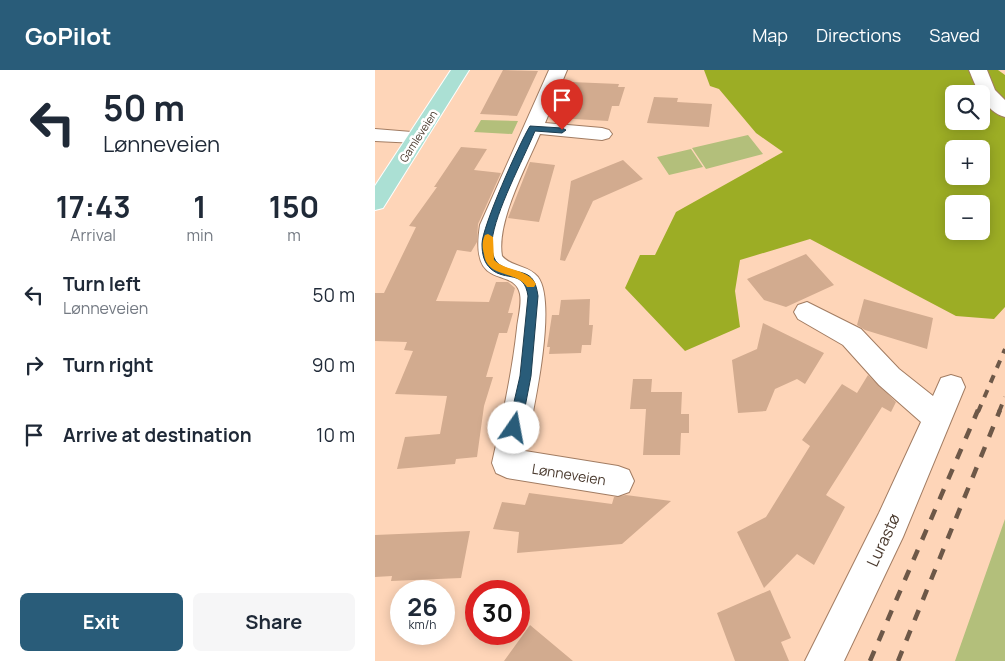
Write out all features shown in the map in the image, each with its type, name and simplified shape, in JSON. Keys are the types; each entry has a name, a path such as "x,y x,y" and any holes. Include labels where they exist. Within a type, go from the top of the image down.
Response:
{"main road":[{"name":"Gamleveien","path":"375,203 461,70"}],"street":[{"name":"Lønneveien","path":"558,70 552,106 532,128 491,226 487,243 490,261 497,268 526,277 531,285 533,296 525,376 507,464 618,482"},
{"path":"978,70 987,92 1005,111"},
{"path":"532,128 601,134"},
{"path":"375,135 417,137"},
{"path":"807,312 852,337 889,377 937,418"},
{"name":"Lurastø","path":"824,661 891,525 951,387"}],"green space":[{"path":"704,70 998,70 1005,75 1005,307 994,319 956,316 810,239 740,260 735,291 740,327 685,351 625,288 640,255 655,255 676,212 783,152 756,133 719,89 710,86"},
{"path":"481,120 518,121 512,134 474,132"},
{"path":"748,135 763,154 706,169 692,148"},
{"path":"691,149 703,167 669,175 657,157"},
{"path":"1005,519 1005,661 955,661"}],"building":[{"path":"503,70 538,71 517,116 480,114"},
{"path":"571,82 619,84 618,87 625,87 619,106 612,106 608,121 557,118"},
{"path":"654,97 678,98 677,102 712,104 709,127 647,123"},
{"path":"461,147 487,149 474,170 501,173 478,224 477,242 471,252 457,250 436,301 489,302 496,282 508,282 515,288 508,313 513,313 507,333 499,333 486,377 493,377 484,406 477,457 456,459 455,464 397,469 405,437 440,434 447,396 395,394 413,351 404,350 407,342 375,341 375,293 384,293 416,227 409,226 437,187 434,187"},
{"path":"623,160 643,179 593,201 565,261 560,260 571,181"},
{"path":"530,162 555,165 539,222 508,218"},
{"path":"806,254 834,285 786,307 764,300 747,279"},
{"path":"590,299 589,325 593,325 591,345 582,345 581,353 549,354 550,347 547,347 552,315 559,315 561,300"},
{"path":"864,299 933,318 927,349 865,330 857,325"},
{"path":"763,323 824,353 805,384 797,379 775,389 766,411 738,413 732,360 757,349"},
{"path":"868,375 896,402 891,412 882,407 826,495 845,507 814,565 797,554 764,588 737,532 766,517 810,446 802,440 842,384 857,393"},
{"path":"633,379 652,379 651,392 682,392 681,414 689,414 689,433 681,433 680,455 643,455 646,409 630,409"},
{"path":"529,493 612,504 614,497 626,495 671,501 622,544 517,553 519,532 493,529 502,502 525,505"},
{"path":"470,531 461,578 391,580 392,576 375,577 375,535"},
{"path":"770,590 791,638 781,642 789,661 735,661 717,613"},
{"path":"530,625 573,661 504,661 516,645 530,645"}],"railway":[{"path":"978,412 1005,349"},
{"path":"999,412 1005,397"},
{"path":"870,661 978,410"},
{"path":"898,661 1000,410"}],"slow traffic":[{"path":"488,237 490,261 497,268 526,277 531,284"}],"route":[{"path":"514,428 525,376 533,296 531,285 526,277 497,268 490,261 487,243 491,226 532,128 562,130"}]}
